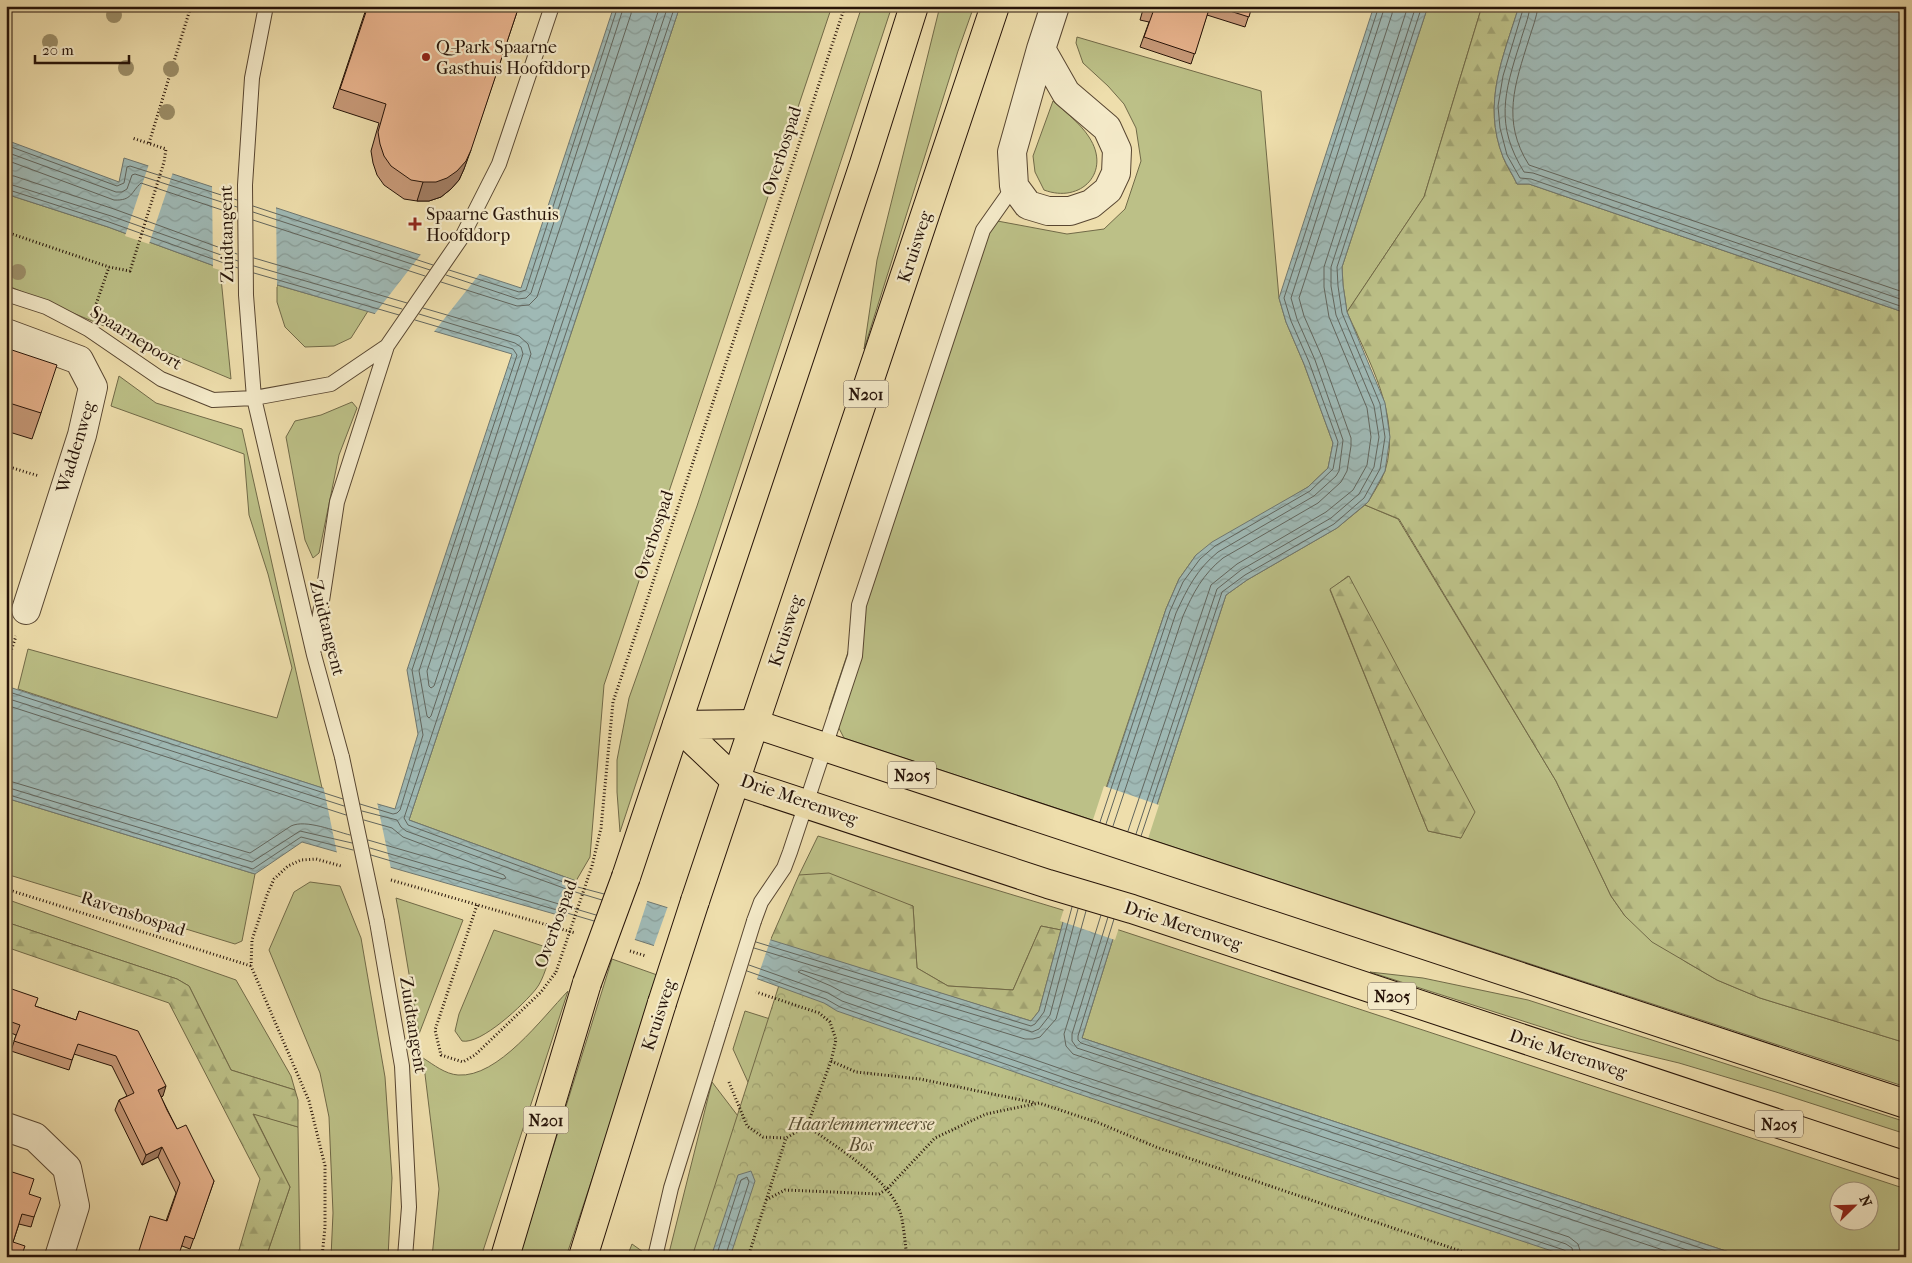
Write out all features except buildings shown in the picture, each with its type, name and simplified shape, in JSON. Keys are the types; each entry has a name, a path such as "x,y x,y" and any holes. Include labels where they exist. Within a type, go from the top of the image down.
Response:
{"main road":[{"name":"N201","path":"505,1257 588,984 626,877 855,192 914,6"},
{"name":"Kruisweg","path":"582,1257 662,1003 995,6"},
{"name":"N205","path":"677,725 755,724 1906,1104"},
{"name":"Drie Merenweg","path":"677,725 736,781 1048,884 1132,909 1906,1166"}],"street":[{"path":"1041,48 1066,93 1107,128 1117,150 1116,172 1108,190 1091,204 1070,212 1048,211 1028,205 1014,186 1012,152 1041,48 1055,6"},
{"name":"Waddenweg","path":"6,333 79,360 93,387 82,435 26,610"},
{"path":"6,1127 35,1137 67,1168 75,1206 59,1257"}],"lane":[{"name":"Zuidtangent","path":"266,6 252,78 244,185 246,295 254,398 314,655 342,757 377,922 402,1066 409,1207 405,1257"},
{"name":"Spaarnepoort","path":"314,655 337,502 387,346 462,237 499,164 552,6"},
{"path":"655,1257 671,1188 708,1065 754,921 761,902 784,868 855,656 859,605 983,230 1014,186"},
{"name":"Spaarnepoort","path":"6,294 46,307 88,329 161,378 213,400 254,398 331,384 387,346"}],"path":[{"path":"149,143 191,6"},
{"name":"Overbospad","path":"382,878 477,905 435,1030 441,1055 463,1062 475,1056 541,992 556,972 592,866 601,828 613,702 845,6"},
{"path":"6,232 109,267 130,271 165,159 166,149 132,138"},
{"path":"322,1257 325,1166 309,1101 251,966 252,940 274,879 288,866 301,860 316,859 345,867"},
{"name":"Ravensbospad","path":"6,888 251,966"},
{"path":"708,1065 727,1077 747,1126 763,1137 786,1138 807,1126 831,1061 856,1072 920,1079 1039,1103 1099,1123 1156,1147 1478,1257"},
{"path":"766,1200 785,1190 879,1194 887,1189 935,1138 986,1114 1039,1103"},
{"path":"807,1126 873,1174 887,1189 900,1213 907,1257"},
{"path":"748,1257 786,1138"}],"green space":[{"path":"680,6 832,6 604,685 590,857 576,881 409,820"},
{"path":"862,6 892,6 620,832 617,760 629,698 697,506"},
{"path":"940,6 974,6 864,349 877,260"},
{"path":"1428,6 1482,6 1424,197 1347,312 1342,267"},
{"path":"1482,6 1519,6 1501,62 1497,81 1494,118 1503,157 1517,184 1529,184 1906,313 1906,1043 1760,998 1717,980 1652,942 1625,916 1611,896 1556,781 1399,519 1365,505 1385,471 1389,450 1389,430 1386,409 1373,369 1347,312 1424,197"},
{"path":"1077,37 1261,91 1279,298 1286,322 1304,364 1333,443 1328,468 1308,487 1196,555 1179,579 1166,609 1095,821 844,738 829,709 992,220 1067,234 1104,229 1125,209 1141,161 1136,128 1124,104 1083,63 1076,43"},
{"path":"1053,101 1081,127 1089,137 1095,150 1097,162 1095,173 1081,189 1070,193 1044,190 1035,172 1033,156"},
{"path":"6,194 108,227 220,268 231,379 6,285"},
{"path":"277,285 368,311 351,338 334,346 305,347 285,327 277,302"},
{"path":"119,376 156,403 242,429 322,788 18,689 28,649 277,718 292,668 268,574 249,515 244,454 111,406"},
{"path":"352,402 357,408 339,455 319,553 313,558 305,540 286,437 295,421 321,415"},
{"path":"1365,505 1398,519 1556,781 1611,896 1625,916 1686,962 1717,980 1760,998 1906,1043 1906,1087 1146,838 1226,595 1247,580 1337,528","holes":["1348,576 1461,838 1428,831 1330,590"]},
{"path":"1349,576 1475,812 1461,838 1428,831 1330,589"},
{"path":"6,798 255,874 242,941 235,944 6,874"},
{"path":"818,836 1066,911 1061,930 1041,926 1013,990 948,986 917,968 913,906 799,875"},
{"path":"829,873 913,906 917,968 948,986 1013,990 1041,926 1061,930 1039,1011 1031,1021 770,941 799,875"},
{"path":"310,882 340,886 361,938 385,1077 392,1178 388,1257 331,1257 333,1213 329,1117 320,1073 269,950 294,892"},
{"path":"396,898 463,920 419,1034 399,914"},
{"path":"6,899 236,980 291,1076 295,1090 231,1070 189,986 177,979 6,922"},
{"path":"6,922 177,979 189,986 231,1070 295,1090 298,1100 298,1127 253,1114 290,1187 266,1257 237,1257 260,1179 169,1003 6,947"},
{"path":"1116,929 1879,1180 1830,1180 1830,1230 1880,1230 1880,1180 1906,1189 1906,1257 1744,1257 1082,1038"},
{"path":"494,930 552,949 546,970 539,985 530,996 502,1022 480,1037 470,1041 462,1041 455,1031 459,1014"},
{"path":"612,959 660,976 566,1257 519,1257"},
{"path":"1370,972 1423,978 1528,1000 1906,1122 1906,1134 1679,1063 1579,1039"},
{"name":"Haarlemmermeerse Bos","path":"781,979 1612,1257 692,1257"},
{"path":"568,991 481,1257 432,1257 439,1189 423,1058 444,1071 458,1075 473,1073 488,1067 504,1057 518,1044"},
{"path":"745,1011 789,1025 766,1122 733,1049"},
{"path":"712,1082 741,1120 756,1257 668,1257"},
{"path":"253,1113 298,1127 300,1257 266,1257 290,1187"},
{"path":"632,1244 646,1254 646,1257 627,1257"}],"water":[{"path":"614,6 680,6 409,820 576,881 1031,1021 1039,1011 1066,911 1166,609 1179,579 1196,555 1212,542 1308,487 1328,468 1333,443 1304,364 1286,322 1279,298 1374,6 1428,6 1342,267 1347,312 1385,403 1390,437 1385,471 1368,502 1337,528 1247,580 1226,595 1082,1038 1744,1257 1570,1257 1067,1090 837,1011 824,1003 758,979 565,917 302,842 255,874 6,798 6,686 332,791 395,809 418,734 407,670 512,354 220,268 108,227 6,194 6,140 119,182 124,158 521,288"},
{"path":"1519,6 1906,6 1906,313 1529,184 1517,184 1503,157 1494,118 1497,81 1501,62"},
{"path":"751,1171 755,1181 730,1257 711,1257 738,1175"}],"pier":[{"path":"149,164 173,172 149,244 125,236"},
{"path":"212,184 276,205 277,287 213,268"},
{"path":"422,253 481,272 433,333 374,315"},
{"path":"323,785 377,802 391,869 337,853"},
{"path":"1104,786 1159,805 1115,940 1060,921"},
{"path":"579,879 648,899 634,942 565,920"},
{"path":"668,906 771,938 756,982 653,948"}],"place":[{"name":"Q-Park Spaarne Gasthuis Hoofddorp","path":"426,57"},
{"name":"Spaarne Gasthuis Hoofddorp","path":"415,224"}]}
